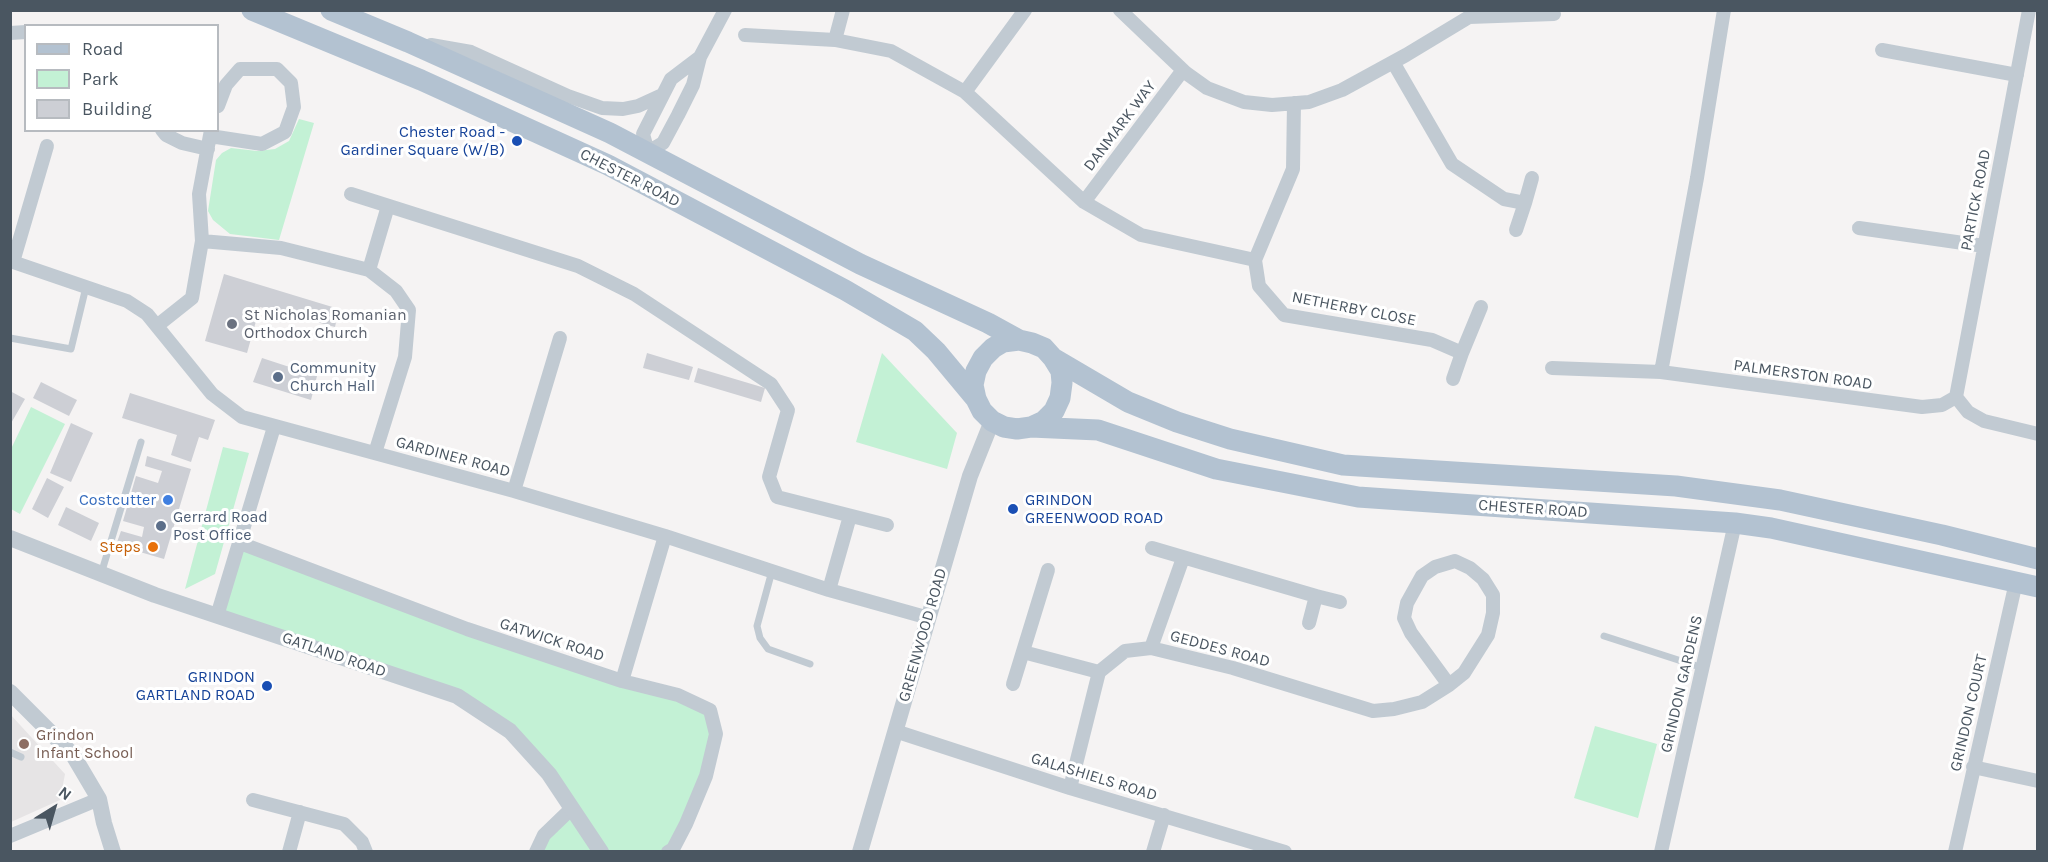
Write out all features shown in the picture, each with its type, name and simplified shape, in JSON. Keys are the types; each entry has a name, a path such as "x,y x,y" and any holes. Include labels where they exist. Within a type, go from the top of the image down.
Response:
{"main road":[{"name":"CHESTER ROAD","path":"252,10 421,80 635,179 845,290 915,331 936,351 976,399 982,411 992,421 1004,427 1098,430 1216,469 1358,497 1735,523 1772,528 2037,587"},
{"name":"CHESTER ROAD","path":"331,10 408,42 648,152 860,264 988,322 1019,340 1044,348 1053,358 1128,402 1230,440 1343,465 1676,486 1780,500 1942,535 2037,559"},
{"path":"635,179 648,152"},
{"path":"976,399 974,385 976,371 983,358 1003,342 1019,340"},
{"path":"1030,428 1044,421 1054,411 1060,398 1061,372 1053,358"}],"street":[{"path":"700,57 671,79 662,95 643,134 648,152 663,143 693,85 700,57 724,10"},
{"path":"835,40 843,10"},
{"path":"965,92 1025,10"},
{"path":"1120,10 1183,70 1207,88 1244,102 1272,105 1309,102 1342,90 1469,17 1554,14"},
{"path":"1660,372 1697,178 1724,10"},
{"name":"PARTICK ROAD","path":"1956,397 2029,10"},
{"path":"745,35 835,40 891,51 965,92 1084,202 1141,235 1255,260 1293,169 1294,103"},
{"path":"408,42 471,52 568,96 602,108 623,109 638,106 662,95"},
{"path":"1882,50 2017,75"},
{"path":"1393,62 1452,164 1504,199 1525,202"},
{"path":"164,132 182,143 210,138 262,144 285,132 294,107 291,83 278,69 240,69 226,85 219,103"},
{"name":"DANMARK WAY","path":"1084,202 1183,70"},
{"path":"158,325 192,298 202,241 199,194 210,138"},
{"path":"12,262 46,146"},
{"path":"1516,230 1532,178"},
{"path":"351,194 578,266 634,294 771,384 788,410 769,477 777,496 887,525"},
{"path":"369,270 388,206"},
{"path":"1859,228 1984,246"},
{"path":"202,241 281,248 369,270 396,291 409,310 405,357 375,453"},
{"name":"NETHERBY CLOSE","path":"1255,260 1259,286 1284,315 1432,340 1462,353"},
{"name":"GARDINER ROAD","path":"12,262 127,301 147,314 212,394 242,417 514,491 665,536 829,590 929,618"},
{"path":"1453,379 1481,307"},
{"path":"514,491 560,338"},
{"name":"PALMERSTON ROAD","path":"1552,368 1660,372 1922,407 1942,405 1956,397"},
{"path":"1956,397 1968,412 1984,421 2037,434"},
{"name":"GREENWOOD ROAD","path":"860,852 970,476 992,421"},
{"path":"217,616 274,427"},
{"path":"829,590 850,516"},
{"name":"GRINDON GARDENS","path":"1661,852 1735,523"},
{"path":"622,681 665,536"},
{"name":"GATLAND ROAD","path":"11,540 155,595 457,696 510,731 549,774 602,852"},
{"name":"GATWICK ROAD","path":"240,543 467,629 622,681 678,695 710,710 717,734 706,776 686,824 673,849 668,852"},
{"path":"1152,548 1340,602"},
{"path":"1151,648 1183,558"},
{"name":"GEDDES ROAD","path":"1099,672 1125,651 1151,648 1233,669 1373,711 1394,710 1422,702 1449,685 1464,673 1488,635 1493,613 1493,595 1483,579 1470,568 1455,561 1435,567 1422,576 1407,603 1404,618 1411,633 1449,685"},
{"path":"1013,684 1048,570"},
{"name":"GRINDON COURT","path":"1954,852 2016,582"},
{"path":"1309,623 1316,596"},
{"path":"1023,652 1099,672 1070,788"},
{"path":"10,692 73,755 99,799 113,852"},
{"name":"GALASHIELS ROAD","path":"895,731 1070,788 1285,852"},
{"path":"1973,767 2037,781"},
{"path":"10,836 99,799"},
{"path":"253,800 344,824 362,842 366,852"},
{"path":"536,852 544,835 572,808"},
{"path":"289,852 300,812"},
{"path":"1153,852 1164,815"}],"lane":[{"path":"10,338 71,349 86,287"},
{"path":"101,574 141,442"},
{"path":"772,572 757,626 760,638 768,650 810,664"},
{"path":"1604,636 1703,668"},
{"path":"10,752 21,757"}],"shaded area":[{"name":"Grindon Infant School","path":"10,714 65,774 60,800 11,822"}],"green space":[{"path":"299,119 314,123 279,240 230,234 213,220 208,211 216,160 231,148 257,151 275,149 289,141"},
{"path":"882,353 957,433 947,469 856,442"},
{"path":"31,407 65,424 20,514 11,509 11,449"},
{"path":"223,447 249,453 215,574 185,589"},
{"path":"240,543 710,710 716,734 674,851 536,851 572,808 549,774 457,696 217,616"},
{"path":"1595,726 1657,744 1638,818 1574,798"}],"building":[{"name":"St Nicholas Romanian Orthodox Church","path":"224,274 339,309 335,327 260,307 247,353 205,341"},
{"path":"647,353 693,367 689,380 643,368"},
{"path":"262,358 317,376 311,400 253,382"},
{"path":"698,368 765,388 761,402 694,382"},
{"path":"41,382 77,400 69,416 33,398"},
{"path":"10,391 25,399 10,425"},
{"path":"130,393 215,420 208,440 199,437 191,462 171,455 177,435 122,418"},
{"path":"71,423 93,433 71,482 50,473"},
{"path":"147,456 191,469 164,559 116,545 121,531 142,537 144,527 123,521 136,476 158,483 162,471 145,466"},
{"path":"47,478 64,487 48,518 32,509"},
{"path":"66,507 99,523 91,541 58,525"}],"place":[{"name":"Chester Road - Gardiner Square (W/B)","path":"517,141"},
{"name":"St Nicholas Romanian Orthodox Church","path":"232,324"},
{"name":"Community Church Hall","path":"278,377"},
{"name":"Costcutter","path":"168,500"},
{"name":"GRINDON GREENWOOD ROAD","path":"1013,509"},
{"name":"Gerrard Road Post Office","path":"161,526"},
{"name":"Steps","path":"153,547"},
{"name":"GRINDON GARTLAND ROAD","path":"267,686"},
{"name":"Grindon Infant School","path":"24,744"}]}
